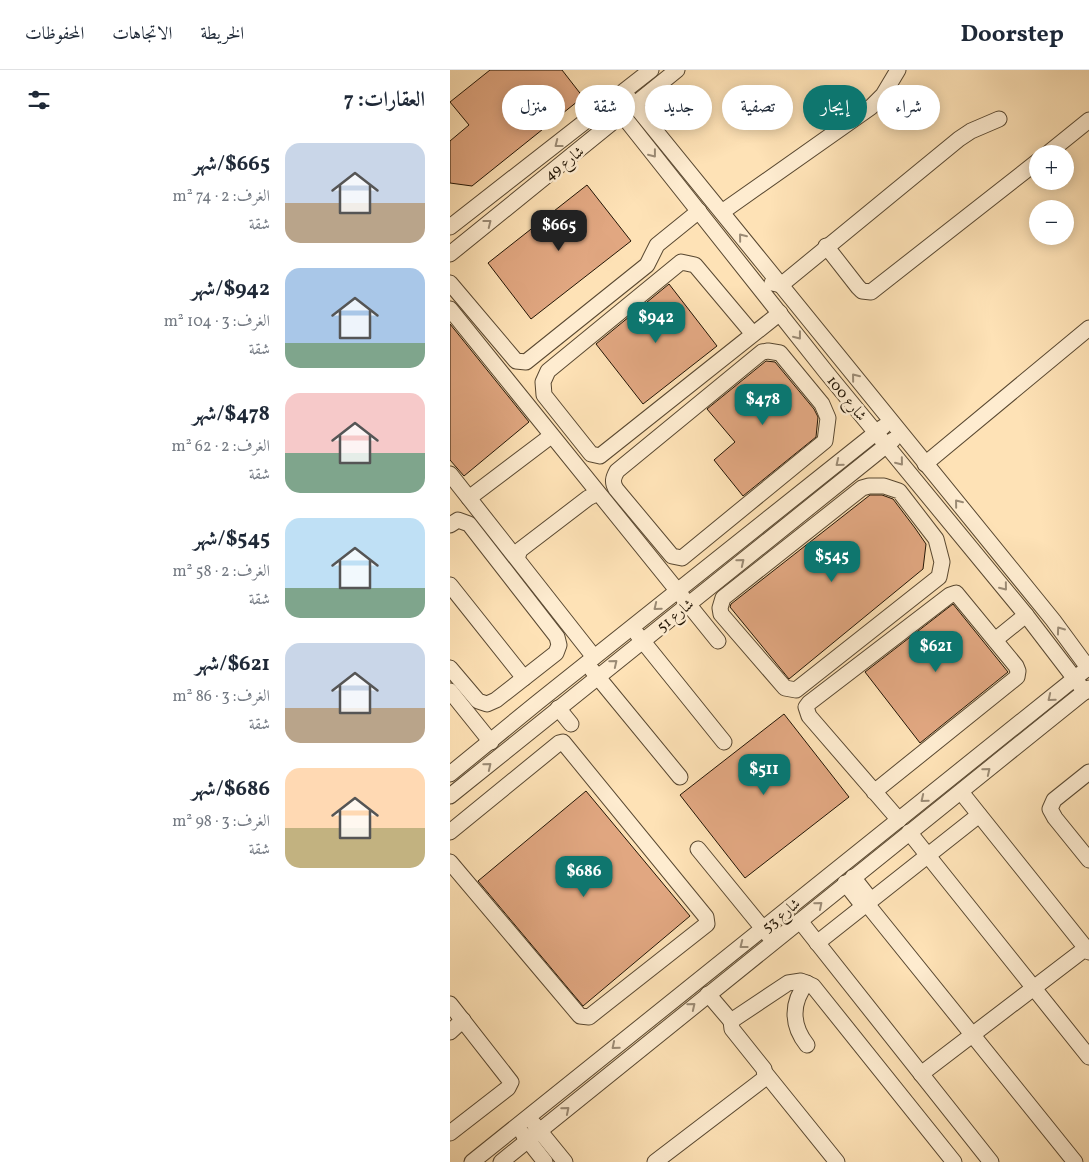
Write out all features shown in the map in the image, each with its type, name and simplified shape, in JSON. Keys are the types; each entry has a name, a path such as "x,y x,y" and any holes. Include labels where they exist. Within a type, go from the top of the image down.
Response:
{"lane":[{"name":"شارع 49","path":"633,85 651,70"},
{"name":"شارع 49","path":"635,106 677,70"},
{"path":"722,212 871,107 883,95 898,70"},
{"name":"شارع 100","path":"635,106 1053,620 1089,668"},
{"path":"766,296 766,290 769,285 775,283 780,285 959,139 971,131 999,119"},
{"path":"1058,145 1089,120"},
{"name":"شارع 49","path":"450,226 575,130"},
{"name":"شارع 49","path":"453,245 605,130"},
{"name":"شارع 100","path":"634,130 826,372 1026,615 1074,679 1087,690"},
{"path":"826,246 858,287 862,291 871,292 1029,168"},
{"path":"450,283 516,361 526,362 647,265 656,245 698,211"},
{"path":"742,266 752,264 757,255"},
{"path":"753,334 695,265 681,262 548,371 543,382 544,395 591,454 600,456 780,313"},
{"path":"450,310 718,641"},
{"path":"926,464 1089,328"},
{"path":"774,351 780,353 807,386 826,410 829,426 825,441 682,558 672,556 616,489 613,483 613,476 762,352 774,351"},
{"path":"807,386 826,372"},
{"name":"شارع 51","path":"450,774 890,421"},
{"name":"شارع 51","path":"450,796 900,434"},
{"path":"469,498 551,436"},
{"path":"450,474 517,558 590,660 598,676 680,778"},
{"path":"877,485 892,488 898,491 919,516 940,546 942,562 939,577 796,690 781,685 721,614 720,603 723,598 862,488 877,485"},
{"path":"517,558 520,550 588,498 598,494"},
{"path":"919,516 934,504"},
{"path":"450,524 458,520 469,524 558,637 559,645 556,653 492,703 482,704 478,701 450,668"},
{"path":"450,585 538,702"},
{"path":"874,792 1017,678 1018,668 960,596 952,594 808,704 806,710 809,716 874,792 899,820"},
{"path":"995,640 1026,615"},
{"path":"631,628 724,742"},
{"name":"شارع 53","path":"472,1162 631,1032 764,929 1089,668"},
{"name":"شارع 53","path":"501,1162 1087,690"},
{"path":"450,691 490,742"},
{"path":"558,708 571,724"},
{"path":"450,832 559,743 563,742 706,917 707,924 589,1018 584,1018 580,1016 450,862"},
{"path":"1089,772 1054,800 1050,809 1089,860"},
{"path":"921,1074 1087,950 961,792"},
{"path":"817,943 979,815"},
{"path":"909,832 1089,1057"},
{"path":"698,850 774,941"},
{"path":"849,880 1075,1162"},
{"path":"800,921 991,1162"},
{"path":"731,1022 788,983 807,983 813,986 954,1162"},
{"path":"807,983 799,995 795,1010 799,1032 807,1045"},
{"path":"708,994 731,1022 732,1029 766,1074 837,1162"},
{"path":"450,1004 511,1082 510,1086 450,1133"},
{"path":"450,1032 463,1020"},
{"path":"655,1162 764,1080 766,1074"},
{"path":"523,1122 534,1136 565,1162"},
{"path":"534,1136 545,1162"}],"building":[{"path":"490,70 562,70 575,87 575,103 565,111 565,85 502,85 502,130 542,130 472,186 450,183 450,141 469,125 450,102"},
{"path":"587,185 631,241 531,319 488,263"},
{"path":"669,284 717,346 643,404 596,344"},
{"path":"450,324 529,422 464,476 450,460"},
{"path":"766,361 775,362 814,409 818,417 816,437 743,496 714,460 735,442 707,409"},
{"path":"870,495 882,495 893,499 915,528 926,544 923,569 789,679 730,607 731,604"},
{"path":"953,604 1008,672 920,743 865,672"},
{"path":"784,714 849,797 745,878 680,795"},
{"path":"586,791 690,916 583,1006 478,881"}]}
